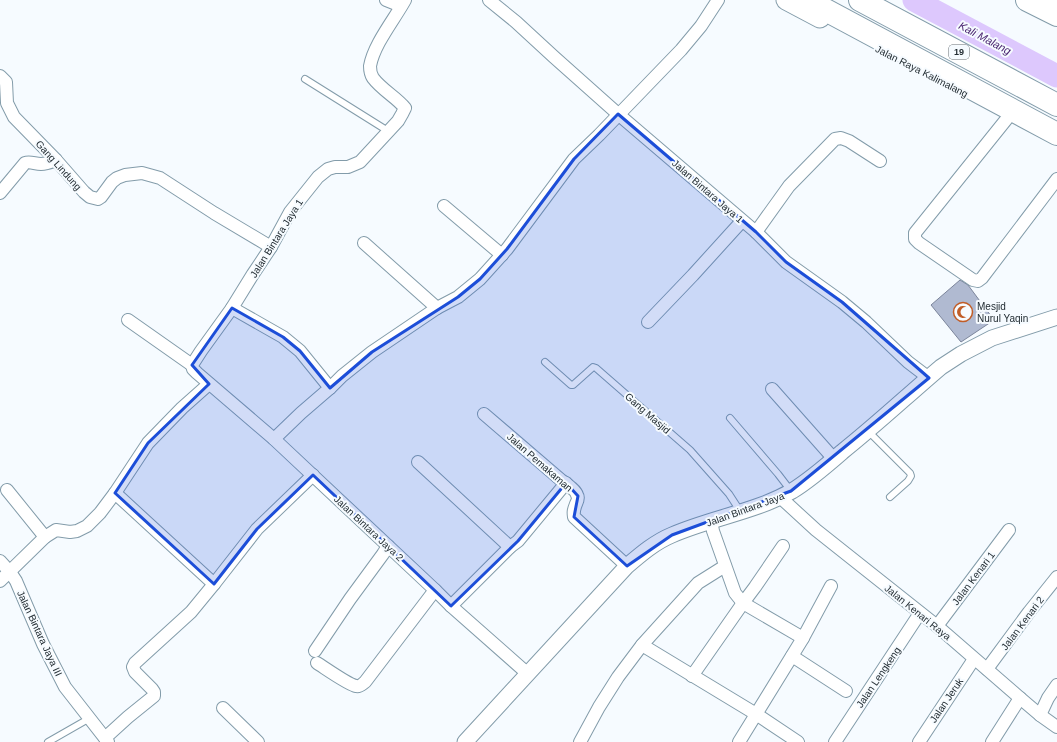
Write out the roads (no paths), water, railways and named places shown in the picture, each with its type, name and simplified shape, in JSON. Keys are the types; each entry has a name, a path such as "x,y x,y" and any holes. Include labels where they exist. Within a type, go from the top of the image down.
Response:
{"highway":[{"path":"807,0 1057,134"},
{"name":"19","path":"860,0 1057,105"},
{"path":"1027,0 1057,15"}],"main road":[{"name":"Jalan Raya Kalimalang","path":"786,0 1009,116 1057,143"}],"street":[{"path":"386,0 403,3"},
{"name":"Jalan Bintara Jaya 1","path":"489,0 516,22 618,114 756,232 786,262 842,302 866,322 908,362 929,378"},
{"path":"274,439 342,376 372,352 437,308 458,297 480,279 502,255 574,159 681,50 701,26 718,0"},
{"name":"Jalan Bintara Jaya 1","path":"192,365 232,308 271,247 290,212 318,177 328,169 335,167 348,167 360,162 402,114 405,108 401,102 391,96 372,77 370,68 374,53 403,3"},
{"name":"Gang Lindung","path":"0,76 6,82 4,109 14,117 90,197 98,199 112,182 125,175 142,174 160,178 214,213 271,247"},
{"path":"1009,116 915,234 915,239 973,280 978,281 982,278 1057,178"},
{"path":"756,232 789,186 835,139 841,138 849,141 880,161"},
{"path":"0,193 24,163 30,162 46,164 56,160"},
{"path":"444,206 502,255"},
{"path":"648,322 694,275 742,221"},
{"path":"364,243 437,308"},
{"path":"232,308 283,337 300,351 330,388"},
{"name":"Jalan Bintara Jaya","path":"465,742 627,566 642,553 672,535 786,494 834,460 941,367 961,354 992,338 1057,317"},
{"path":"0,581 45,537 56,530 70,532 77,531 87,526 100,513 115,493 148,443 182,408 209,384 193,369 192,365 128,320"},
{"name":"Jalan Bintara Jaya 2","path":"209,384 274,439 451,606 528,674"},
{"path":"772,389 834,460"},
{"name":"Jalan Pemakaman","path":"484,414 566,483 578,498 573,510 574,517 627,566"},
{"path":"418,462 510,547"},
{"path":"107,740 128,717 154,696 152,689 135,672 133,667 135,663 191,612 257,529 313,475"},
{"path":"451,606 510,547 518,541 566,483"},
{"path":"7,490 45,537"},
{"path":"115,493 214,584"},
{"name":"Jalan Kenari Raya","path":"786,494 833,544 937,626 1040,715 1057,727"},
{"path":"710,521 735,593 743,603 803,638"},
{"name":"Jalan Kenari 1","path":"937,626 1009,530"},
{"path":"388,546 350,599 316,657 348,682 356,686 361,685 365,682 435,590"},
{"path":"692,676 783,546"},
{"name":"Jalan Bintara Jaya III","path":"0,561 10,572 20,588 43,644 65,687 107,740"},
{"path":"580,742 614,683 642,645 698,583 725,566"},
{"name":"Jalan Kenari 2","path":"987,669 1057,577"},
{"path":"739,742 803,638 830,586"},
{"name":"Jalan Lengkeng","path":"835,742 920,613"},
{"path":"642,645 756,714 798,742"},
{"path":"792,656 846,691"},
{"name":"Jalan Jeruk","path":"918,742 974,659"},
{"path":"1040,715 1048,698 1057,685"},
{"path":"992,742 1020,698"},
{"path":"223,708 258,742"}],"lane":[{"path":"305,80 388,131"},
{"name":"Gang Masjid","path":"545,362 571,385 573,385 592,368 596,368 690,450 729,494 740,511"},
{"path":"730,418 778,474 786,494"},
{"path":"868,431 910,473 911,476 908,481 890,497"},
{"path":"48,742 90,718"}],"waterway":[{"name":"Kali Malang","path":"914,0 1057,76"}],"place":[{"name":"Mesjid Nurul Yaqin","path":"963,312"}]}
